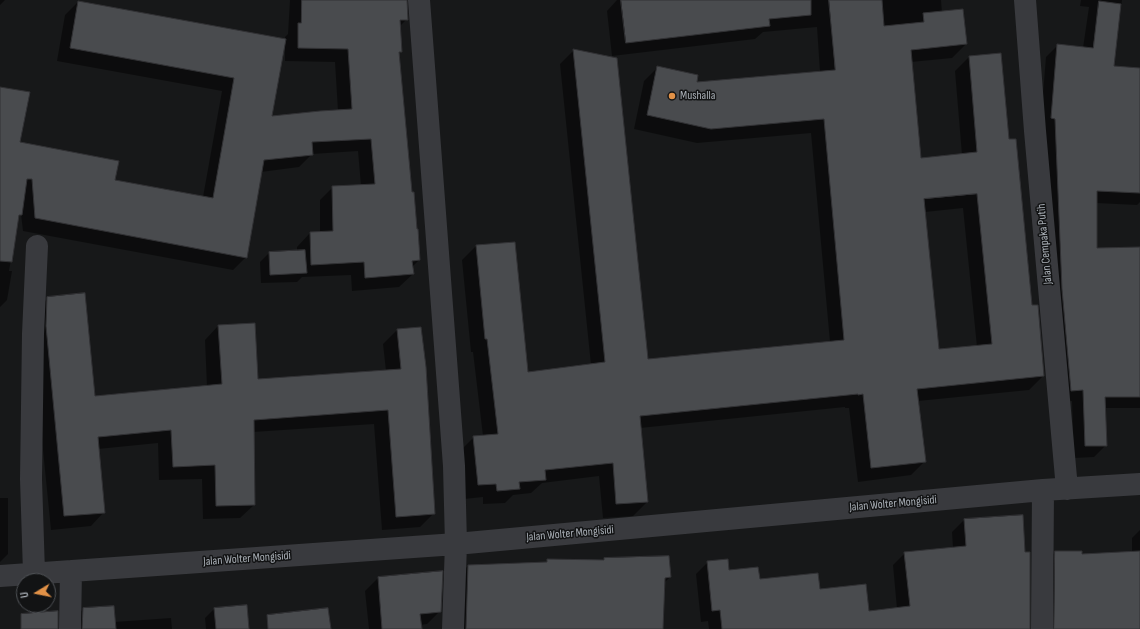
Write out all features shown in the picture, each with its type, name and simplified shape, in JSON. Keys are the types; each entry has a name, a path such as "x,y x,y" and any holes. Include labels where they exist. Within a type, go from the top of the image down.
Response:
{"street":[{"path":"419,0 454,466 456,544 453,629"},
{"name":"Jalan Cempaka Putih","path":"1025,0 1035,131 1067,489"},
{"path":"34,573 31,479 33,334 37,246"},
{"name":"Jalan Wolter Mongisidi","path":"34,573 456,544 1043,490 1140,484"},
{"path":"1042,629 1043,490"},
{"path":"70,629 71,571"},
{"name":"Jalan Wolter Mongisidi","path":"0,576 16,575"}],"building":[{"path":"302,0 407,0 408,20 400,20 402,52 399,52 412,192 414,192 418,229 420,260 412,261 414,274 365,278 364,262 311,265 310,232 333,231 332,186 375,184 371,139 312,142 313,155 264,160 247,258 35,218 32,179 27,179 22,215 19,215 12,262 0,261 0,87 30,92 20,142 119,161 115,180 213,198 234,78 70,48 78,1 286,39 272,116 352,109 348,49 298,48 298,23 301,23"},
{"path":"621,0 811,0 811,15 769,19 770,26 626,43"},
{"path":"829,0 882,0 884,26 924,22 923,13 963,9 967,44 911,50 921,158 977,152 969,56 1001,53 1009,139 1016,139 1032,305 1038,305 1044,376 917,389 926,462 871,468 863,394 858,394 640,416 648,502 616,504 613,463 545,470 546,480 519,482 520,489 497,491 496,484 478,485 473,436 498,434 487,339 485,339 476,245 515,242 528,372 605,362 573,49 617,58 648,359 844,340 824,119 711,129 647,115 657,66 698,75 697,82 835,70","holes":["977,194 992,344 939,349 924,199"]},
{"path":"1099,1 1121,4 1114,66 1140,68 1140,193 1097,191 1097,248 1140,247 1140,397 1105,397 1107,446 1085,446 1083,390 1071,391 1062,289 1055,119 1051,118 1057,44 1093,48"},
{"path":"305,250 307,273 270,275 269,252"},
{"path":"85,293 95,396 222,384 218,325 255,323 258,379 401,369 397,329 421,327 426,367 435,514 396,517 388,410 254,420 255,505 216,506 215,465 173,467 171,430 98,437 105,513 64,516 46,326 47,297"},
{"path":"1023,515 1025,552 1030,552 1030,629 722,629 720,610 712,611 707,561 728,559 729,570 758,567 760,579 818,573 820,589 866,584 869,611 910,606 904,552 966,546 964,519"},
{"path":"1055,551 1082,551 1082,554 1140,551 1140,629 1054,629"},
{"path":"669,556 671,577 665,578 663,629 466,629 468,565 547,562 547,559 604,560 604,558"},
{"path":"443,571 441,612 420,614 422,629 382,629 378,577"},
{"path":"247,605 249,629 216,629 214,608"},
{"path":"114,606 116,629 82,629 83,608"},
{"path":"328,608 331,629 268,629 267,615"},
{"path":"56,611 58,611 58,629 21,629 21,614 56,613"}],"place":[{"name":"Mushalla","path":"672,96"}]}
